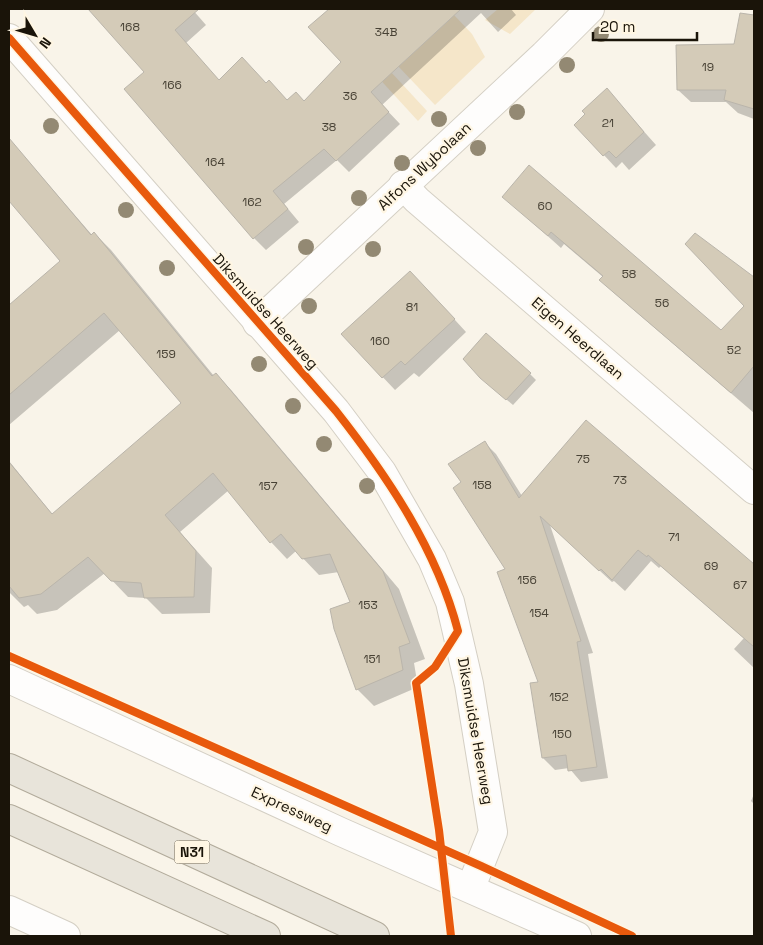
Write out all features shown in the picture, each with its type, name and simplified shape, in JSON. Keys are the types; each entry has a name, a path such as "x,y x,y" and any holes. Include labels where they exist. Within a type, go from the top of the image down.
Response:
{"highway":[{"name":"N31","path":"9,768 375,936"},
{"path":"9,819 266,936"}],"street":[{"name":"Alfons Wybolaan","path":"257,322 544,55 590,9"},
{"name":"Diksmuidse Heerweg","path":"9,38 336,411 382,472 432,559 450,602 469,684 493,832 471,888"},
{"name":"Eigen Heerdlaan","path":"403,185 417,200 754,490"},
{"name":"Expressweg","path":"9,679 341,832 577,936"},
{"path":"9,910 66,936"}],"shaded area":[{"path":"498,9 536,9 510,34 485,20"},
{"path":"454,15 472,34 485,57 435,105 398,66"},
{"path":"353,31 427,111 418,121 343,39"}],"building":[{"path":"88,9 199,9 175,30 219,80 242,57 266,83 269,80 287,100 296,92 304,101 341,62 308,27 329,9 461,9 371,92 389,112 336,161 324,149 273,191 288,209 253,239 124,89 144,72"},
{"path":"740,13 754,15 754,109 724,100 726,90 677,90 676,45 734,44"},
{"path":"607,88 644,132 616,158 609,151 603,156 574,125 585,114 582,111"},
{"path":"9,138 91,235 94,232 212,376 216,373 383,571 410,643 399,647 403,670 356,690 334,629 330,609 350,602 330,554 302,559 281,534 270,543 213,473 165,515 196,551 194,597 144,598 141,583 111,581 88,557 41,594 19,598 9,586 9,462 52,514 181,403 104,313 9,395 9,305 60,261 9,201"},
{"path":"529,165 721,330 744,306 685,244 695,233 754,277 754,366 731,393 599,280 603,276 551,232 548,236 502,197"},
{"path":"410,271 455,319 405,365 401,361 382,378 341,334"},
{"path":"486,333 531,373 506,400 480,378 463,359"},
{"path":"586,420 754,564 754,647 648,555 647,557 638,550 612,580 601,569 599,571 540,516 581,641 577,642 597,767 568,771 566,755 542,758 530,683 538,682 497,572 505,569 453,488 461,482 448,464 485,441 519,498"}],"cycle path":[{"path":"9,38 336,411 392,488 424,543 449,601 458,631 435,667 416,683 439,830 451,936"},
{"path":"9,656 481,866 632,936"}]}
